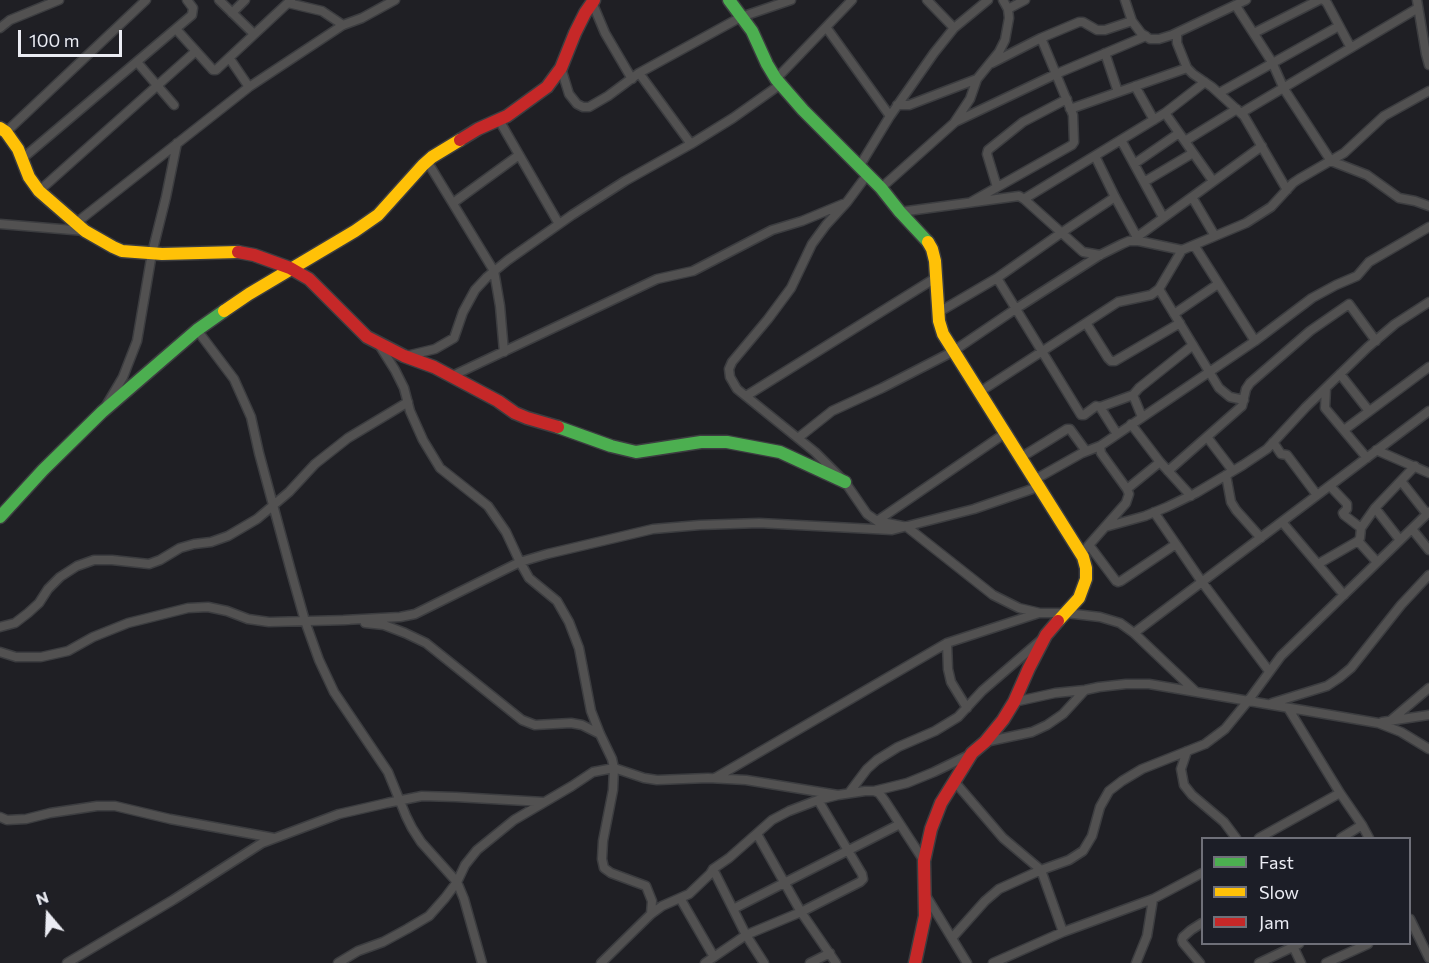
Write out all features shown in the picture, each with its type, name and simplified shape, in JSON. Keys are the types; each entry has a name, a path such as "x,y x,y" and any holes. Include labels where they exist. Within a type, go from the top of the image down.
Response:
{"street":[{"path":"0,28 10,20 59,0"},
{"path":"146,0 3,130 18,149 29,177 39,191 81,227 122,251 241,252 290,268 309,279 367,337 404,356 452,376 521,415 611,446 636,452 701,442 727,442 780,452 845,482"},
{"path":"219,0 254,34"},
{"path":"232,13 245,0"},
{"path":"0,224 81,227 177,143 249,87 343,25 362,18 395,0"},
{"path":"729,0 752,32 767,64 779,81 803,110 881,188 927,240 935,261 943,334 952,352 1036,483 1085,550 1118,582 1176,544"},
{"path":"561,68 569,94 577,104 589,107 636,76 741,16 791,0"},
{"path":"404,356 435,349 454,338 463,312 475,290 508,260 626,181 733,118 779,81 852,0"},
{"path":"927,0 954,28"},
{"path":"988,0 954,28 897,105 847,202 812,244 791,288 732,362 729,369 730,377 746,396 815,452 845,482 867,514 877,521 907,527 993,595 1019,608 1040,613 1100,617 1120,623 1134,633 1195,691"},
{"path":"881,188 954,123 970,99 977,79 999,52 1005,40 1009,18 1008,9 1003,0"},
{"path":"1008,9 1025,0"},
{"path":"1125,0 1132,21 1141,33 1150,39 1159,39 1177,33 1246,0"},
{"path":"1254,33 1319,0"},
{"path":"1324,0 1351,48"},
{"path":"176,29 214,71 230,59 289,1 322,11 343,25"},
{"path":"0,517 43,470 102,412 197,330 290,268 355,231 378,214 428,161 478,129 498,120 547,87 561,68 575,33 593,1"},
{"path":"593,1 605,33 636,76 691,144"},
{"path":"23,158 192,15 191,2"},
{"path":"1134,164 1182,137 1284,89 1418,4 1429,64"},
{"path":"1236,6 1272,62 1284,89 1331,160 1367,175 1399,198 1429,206"},
{"path":"989,64 1079,22 1097,30 1105,30 1132,21"},
{"path":"1219,93 1339,26"},
{"path":"826,27 890,116"},
{"path":"1177,33 1177,43 1187,68 1239,111 1263,146 1287,190"},
{"path":"954,123 1056,74 1146,36"},
{"path":"971,202 1074,142 1073,115 1041,38"},
{"path":"39,191 196,51"},
{"path":"1105,53 1118,92"},
{"path":"230,59 249,87"},
{"path":"137,62 174,105"},
{"path":"1070,109 1187,68"},
{"path":"897,105 909,105 977,79"},
{"path":"1024,199 1165,113 1205,82"},
{"path":"1135,86 1154,120"},
{"path":"1095,156 1138,239 1182,250 1266,212 1299,179 1344,153 1384,116 1429,91"},
{"path":"997,187 987,154 988,150 1023,122 1066,99"},
{"path":"1165,113 1213,181"},
{"path":"498,120 559,224"},
{"path":"1121,140 1163,218"},
{"path":"102,412 123,377 137,340 177,143"},
{"path":"798,438 832,411 952,352 1100,255 1138,239 1192,196 1263,146"},
{"path":"1144,182 1193,153"},
{"path":"453,203 519,155"},
{"path":"428,161 494,272 504,352"},
{"path":"900,212 1019,196 1083,252 1100,255"},
{"path":"1192,196 1215,236"},
{"path":"939,312 997,278 1115,197"},
{"path":"452,376 657,279 693,271 772,230 802,221 847,202"},
{"path":"0,652 16,657 41,657 68,651 93,637 128,623 188,608 208,607 248,619 269,622 386,618 415,614 520,562 653,529 759,524 892,530 974,509 1036,483 1086,451 1100,446 1210,373 1312,298 1357,276 1369,262 1429,227"},
{"path":"1194,245 1255,341"},
{"path":"978,393 1118,302 1151,295 1159,289 1182,250"},
{"path":"746,396 937,277"},
{"path":"997,278 1081,415 1096,406 1100,407 1133,395 1138,388 1193,345"},
{"path":"1174,314 1218,284"},
{"path":"1159,289 1218,388 1230,397 1244,400"},
{"path":"1105,527 1154,512 1191,496 1267,449 1376,340 1395,324 1429,302"},
{"path":"1168,471 1242,406 1246,389 1250,383 1310,331 1349,304 1376,340"},
{"path":"1086,323 1111,361 1115,361 1180,323"},
{"path":"197,330 234,380 251,417 305,621 319,660 334,692 388,772 406,816 421,842 457,882 482,963"},
{"path":"377,342 395,370 423,440 440,468 488,506 506,532 529,578 557,601 569,622 579,648 591,711 614,768 613,790 603,841 604,867 611,873 646,886 652,901 651,914"},
{"path":"1344,430 1429,367"},
{"path":"1340,374 1369,411"},
{"path":"1326,388 1325,408 1366,458"},
{"path":"1133,395 1142,417"},
{"path":"0,627 15,623 28,613 60,577 77,566 94,560 149,564 180,548 228,536 257,519 289,492 315,464 348,438 408,402"},
{"path":"1100,407 1117,434"},
{"path":"1134,633 1429,411"},
{"path":"1131,424 1160,462 1191,496"},
{"path":"1020,458 1067,429 1070,429 1086,451"},
{"path":"877,521 1004,434"},
{"path":"1207,437 1229,473 1231,502 1261,538"},
{"path":"1273,442 1281,454 1287,455 1317,495"},
{"path":"849,793 867,769 877,760 958,717 982,691 1046,635 1079,598 1086,579 1085,550 1126,502 1129,494 1101,453 1100,446"},
{"path":"1376,450 1429,472"},
{"path":"1127,489 1160,462"},
{"path":"1318,564 1358,541 1361,528 1375,508 1415,466"},
{"path":"952,938 999,889 1069,860 1083,851 1092,836 1100,807 1109,791 1122,781 1142,769 1205,744 1225,729 1281,656 1428,513 1401,481"},
{"path":"1330,486 1347,504 1344,515 1361,528"},
{"path":"1375,508 1400,540"},
{"path":"1154,512 1202,582 1269,671"},
{"path":"1282,522 1344,595"},
{"path":"1412,529 1429,550"},
{"path":"1358,541 1377,562"},
{"path":"1269,705 1327,686 1339,678 1351,668 1401,605 1429,575"},
{"path":"715,778 947,643 1040,613"},
{"path":"344,620 384,625 426,643 522,720 535,725 571,723 582,725 600,734"},
{"path":"601,963 651,914 662,906 689,894 713,869 772,820 818,800 907,783 972,753 985,742 1003,720 1046,635"},
{"path":"947,643 951,682 967,708"},
{"path":"1014,702 1055,693 1126,684 1149,684 1378,723 1401,732 1429,749"},
{"path":"1390,721 1429,688"},
{"path":"985,742 1032,732 1047,725 1063,714 1085,690"},
{"path":"1288,708 1368,837"},
{"path":"1378,723 1429,715"},
{"path":"1187,751 1181,769 1184,785 1192,795 1224,822 1235,837"},
{"path":"915,963 925,916 924,861 931,829 941,803 972,753"},
{"path":"338,963 358,951 383,942 429,916 457,882 465,865 477,850 514,820 593,772 614,768 657,780 715,778 746,780 838,795"},
{"path":"954,781 1003,838 1041,870 1064,932"},
{"path":"873,791 879,793 885,801 924,861"},
{"path":"1261,837 1340,793"},
{"path":"67,963 173,900 245,853 274,838 339,814 422,796 544,802"},
{"path":"705,963 746,935 801,912 863,879 818,800"},
{"path":"0,817 7,820 26,819 97,806 116,806 171,819 274,838"},
{"path":"733,909 900,824"},
{"path":"1343,837 1362,825"},
{"path":"757,834 801,912 836,963"},
{"path":"713,869 746,935 764,963"},
{"path":"993,963 1064,932 1153,899 1201,874"},
{"path":"925,894 967,963"},
{"path":"680,898 714,957"},
{"path":"1136,963 1147,936 1153,899"},
{"path":"1200,963 1182,940 1191,930 1201,924"},
{"path":"1411,924 1429,958"},
{"path":"1421,944 1429,950"},
{"path":"1259,963 1293,945"},
{"path":"1295,945 1301,963"},
{"path":"1326,963 1366,945"},
{"path":"810,963 830,953"}],"traffic: fast":[{"path":"729,0 752,31 776,79 803,110 881,188 928,242"},
{"path":"0,517 43,470 102,412 197,330 224,311"},
{"path":"558,427 611,446 636,452 701,442 727,442 780,452 845,482"}],"traffic: slow":[{"path":"0,128 6,132 18,149 29,177 39,191 85,231 113,247 122,251 162,254 238,252"},
{"path":"224,311 378,215 423,165 460,140"},
{"path":"928,242 935,261 939,321 943,334 1083,557 1086,579 1079,598 1058,621"}],"traffic: jam":[{"path":"460,140 507,116 547,87 561,68 575,33 594,0"},
{"path":"238,252 254,255 290,268 309,279 367,337 404,356 434,367 498,401 515,413 558,427"},
{"path":"915,963 925,916 924,861 931,829 941,803 972,753 985,742 1003,720 1046,635 1058,621"}]}
